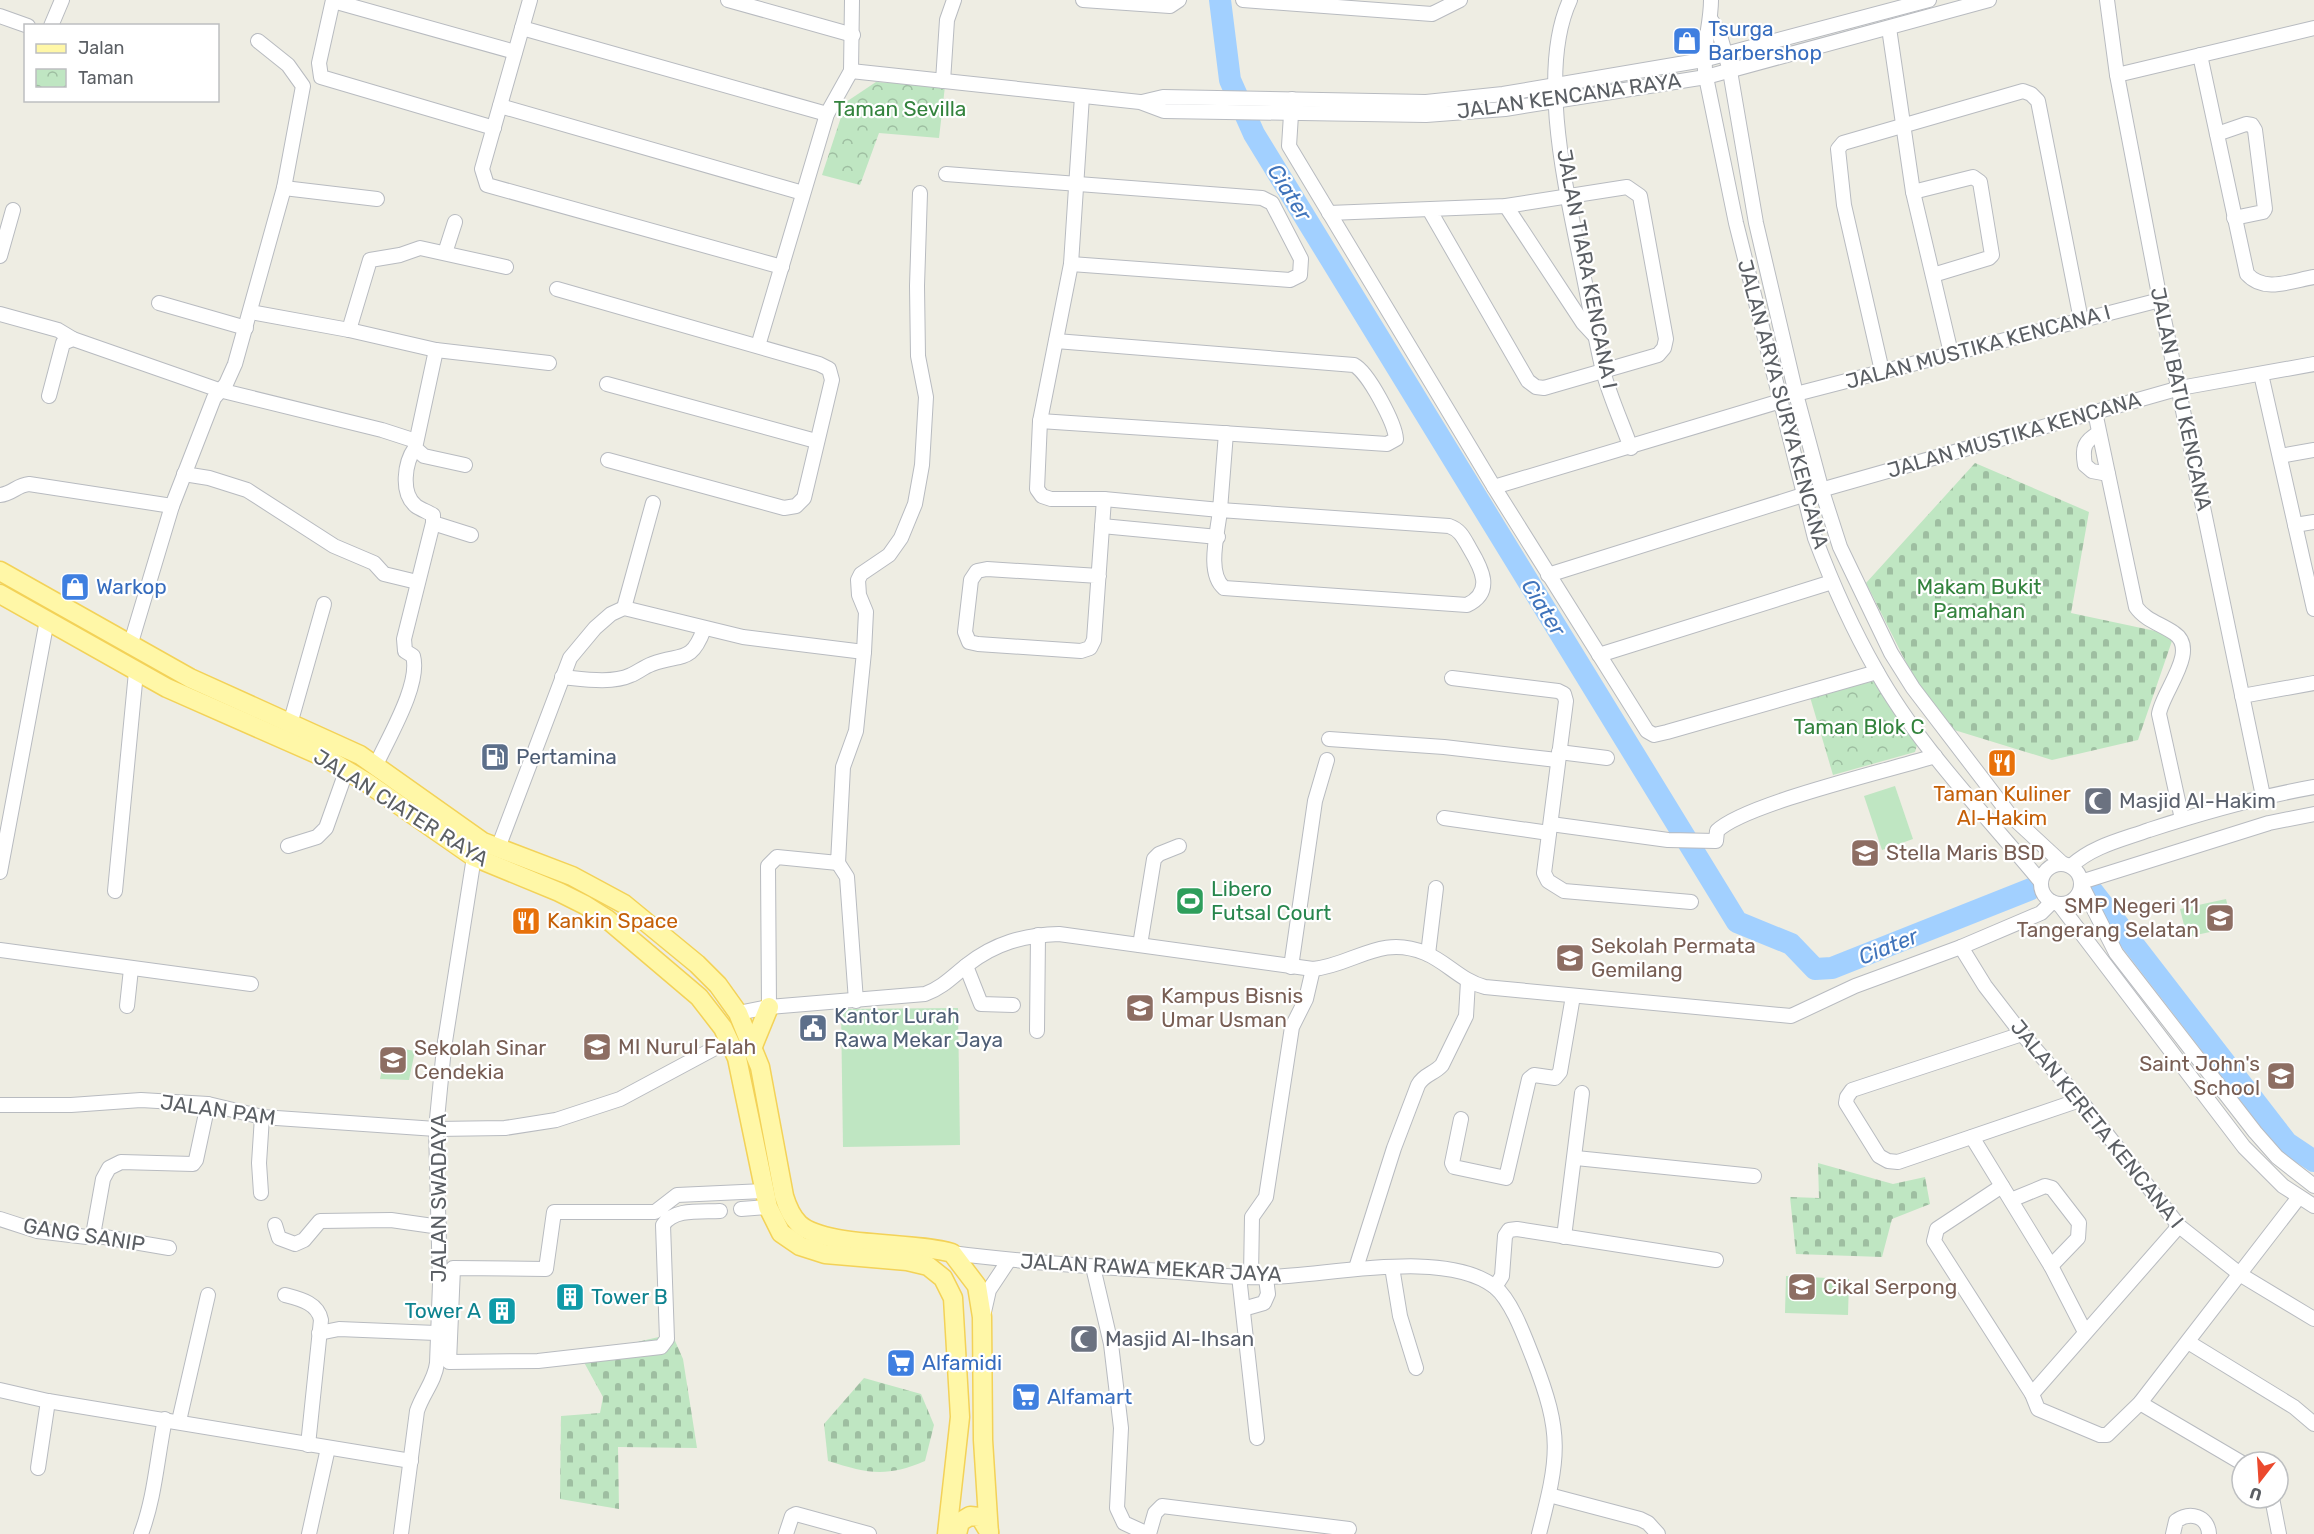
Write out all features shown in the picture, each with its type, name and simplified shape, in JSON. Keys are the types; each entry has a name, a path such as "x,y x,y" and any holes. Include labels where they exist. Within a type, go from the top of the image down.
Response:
{"main road":[{"name":"JALAN CIATER RAYA","path":"0,571 190,678 340,745 376,765 459,838 474,857 559,892 607,919 699,997 730,1040 742,1076 766,1199 781,1233 800,1246 825,1254 928,1266 943,1278 952,1298 960,1417 947,1534"},
{"name":"JALAN CIATER RAYA","path":"0,594 136,672 347,769 459,838 498,848 572,876 624,904 718,984 738,1013 753,1046 774,1133 787,1207 799,1224 809,1231 830,1238 916,1245 952,1253"},
{"path":"753,1046 769,1007"},
{"path":"952,1253 977,1286 982,1317 983,1440 989,1533"},
{"path":"957,1534 960,1522 970,1516 980,1517 989,1533"}],"street":[{"path":"52,24 62,0"},
{"path":"494,128 321,77 319,63 333,0 515,52"},
{"path":"530,0 482,169 483,177 490,187 782,267"},
{"path":"728,0 854,35"},
{"path":"758,346 826,114 851,71 854,35 852,0"},
{"path":"943,81 947,20 954,0"},
{"path":"1083,0 1170,6 1179,0"},
{"path":"1243,0 1432,14 1460,0"},
{"name":"JALAN TIARA KENCANA I","path":"1570,0 1561,20 1555,54 1555,94 1568,196 1604,372 1631,448"},
{"path":"1703,60 1712,20 1711,0"},
{"name":"JALAN KENCANA RAYA","path":"1555,94 1726,54 1891,5 1929,0"},
{"name":"JALAN KENCANA RAYA","path":"851,71 1140,102 1164,111 1220,105 1292,106 1426,102 1555,94 1706,77 1989,0"},
{"name":"JALAN BATU KENCANA","path":"2107,0 2117,75 2160,300 2263,796"},
{"path":"0,16 24,25"},
{"name":"JALAN ARYA SURYA KENCANA","path":"1712,20 1726,54 1730,71 1756,224 1796,394 1822,491 1840,547 1892,653 1913,688 2010,815 2067,865"},
{"path":"522,28 826,114"},
{"path":"1889,28 1913,192 1951,353"},
{"path":"2117,75 2314,28"},
{"path":"130,646 172,506 219,390 231,374 251,312 284,188 303,86 288,65 258,41"},
{"path":"2200,55 2247,273 2255,283 2266,285 2314,277"},
{"name":"JALAN ARYA SURYA KENCANA","path":"1703,60 1736,223 1803,495 1832,582 1877,672 1935,756 2041,882"},
{"path":"1882,371 1844,205 1838,149 1843,143 2023,91 2031,94 2038,101 2080,320"},
{"path":"1082,96 1071,264 1040,421 1036,485 1040,494 1051,499 1104,499 1220,510 1449,526 1460,532 1483,572 1485,584 1477,601 1467,605 1224,588 1217,583 1214,572 1218,537 1220,510 1226,433"},
{"path":"500,106 803,193"},
{"path":"1292,106 1289,146 1494,487 1647,731 1654,735 1667,732 1877,672"},
{"path":"2217,134 2246,124 2252,125 2256,130 2265,209 2263,212 2234,218"},
{"path":"946,174 1078,182 1267,199 1272,204 1301,258 1302,266 1300,275 1290,280 1071,264"},
{"path":"1913,192 1973,177 1980,182 1992,255 1989,258 1933,275"},
{"path":"1329,213 1430,211 1506,206 1627,187 1640,196 1666,339 1664,348 1658,355 1604,372 1545,388 1536,387 1528,381 1430,211"},
{"path":"284,188 377,199"},
{"path":"856,1002 847,877 838,863 843,767 856,731 864,652 866,612 860,596 858,580 861,574 889,555 901,538 915,504 922,465 926,397 918,356 916,286 920,193"},
{"path":"1506,206 1582,323 1596,337"},
{"path":"0,256 13,210"},
{"path":"445,253 455,222"},
{"path":"350,330 370,260 400,255 420,248 506,267"},
{"path":"557,289 819,363 829,369 832,380 804,498 790,507 609,460"},
{"name":"JALAN MUSTIKA KENCANA I","path":"1796,394 2160,300"},
{"path":"159,303 246,328"},
{"path":"251,312 350,330 436,350 549,363"},
{"path":"0,314 58,330 73,339 219,390 382,430 416,444 424,456 465,465"},
{"path":"49,396 63,343 73,339"},
{"path":"1040,421 1387,444 1396,439 1392,422 1363,372 1354,365 1056,341"},
{"path":"376,765 412,685 415,664 413,656 405,651 404,639 434,523 433,515 415,505 410,498 405,467 416,444 436,350"},
{"name":"JALAN MUSTIKA KENCANA","path":"1548,574 1803,495 2180,388 2314,364"},
{"path":"2261,374 2314,609"},
{"path":"608,384 816,441"},
{"path":"1494,487 1631,448 1781,401"},
{"path":"2095,412 2136,608 2141,615 2176,634 2184,647 2182,663 2160,704 2159,714 2182,819"},
{"path":"2099,433 2087,440 2083,451 2085,465 2092,471 2108,474"},
{"path":"2280,456 2314,450"},
{"path":"184,474 209,478 247,490 334,546 374,563 384,574 417,582"},
{"path":"0,495 11,492 20,484 29,484 172,506"},
{"path":"1099,576 987,569 977,571 971,580 965,632 967,638 978,644 1085,651 1094,640 1099,576 1104,499"},
{"path":"624,608 652,503"},
{"path":"2295,525 2314,522"},
{"path":"434,523 471,534"},
{"path":"1102,526 1218,537"},
{"path":"1599,656 1832,582"},
{"path":"290,724 324,604"},
{"path":"498,848 570,658 595,628 611,614 624,608 704,628 767,640 864,652"},
{"path":"0,872 47,620"},
{"path":"562,677 592,680 630,676 652,664 685,657 692,652 704,628"},
{"path":"115,891 136,672"},
{"path":"1452,678 1558,691 1564,694 1566,701 1544,873 1555,887 1564,891 1691,902"},
{"path":"2242,696 2314,683"},
{"path":"1329,739 1607,758"},
{"path":"1444,818 1678,840 1713,841 1717,831 1725,822 1780,802 1935,756"},
{"path":"1291,967 1315,801 1327,760"},
{"path":"288,846 317,837 326,828 347,769"},
{"path":"2314,787 2263,796 2182,819 2097,848 2067,865 2048,868 2041,882 2042,890 2056,903 2244,1147 2277,1181 2314,1206"},
{"path":"738,1013 769,1007 856,1002 925,994 944,985 966,966 998,945 1038,935 1078,936 1313,969 1332,965 1376,948 1403,947 1428,954 1468,981 1485,987 1791,1017 1855,986 1961,947 2041,913 2056,903 2074,900 2081,884 2269,823 2314,814"},
{"path":"1140,945 1154,859 1159,854 1179,846"},
{"name":"JALAN SWADAYA","path":"400,1534 417,1411 422,1395 435,1375 440,1284 436,1129 444,1048 474,857"},
{"path":"769,1007 768,866 777,857 838,863"},
{"path":"2067,865 2077,871 2081,884 2115,953 2255,1132 2277,1157 2314,1186"},
{"path":"1428,954 1436,888"},
{"path":"1037,1031 1038,935"},
{"name":"JALAN KERETA KENCANA I","path":"1961,947 1985,986 2022,1034 2080,1100 2179,1226 2241,1275 2314,1319"},
{"path":"0,950 251,984"},
{"path":"966,966 981,1004 1013,1005"},
{"path":"127,1006 131,969"},
{"path":"1257,1438 1243,1309 1252,1217 1266,1197 1292,1027 1306,999 1313,969"},
{"path":"1356,1268 1394,1148 1418,1085 1422,1078 1442,1065 1463,1026 1468,1002 1468,981"},
{"path":"1461,1119 1452,1162 1454,1167 1506,1178 1528,1081 1534,1075 1556,1078 1560,1072 1573,996"},
{"path":"2022,1034 1849,1092 1846,1103 1879,1156 1888,1161 1898,1162 2080,1100"},
{"name":"JALAN PAM","path":"0,1105 71,1106 141,1100 208,1104 262,1117 436,1129 505,1128 556,1120 620,1099 730,1040"},
{"path":"1564,1237 1576,1158 1582,1093"},
{"path":"93,1235 103,1179 109,1168 121,1162 192,1164 196,1160 208,1104"},
{"path":"261,1193 259,1163 262,1117"},
{"path":"1972,1137 2051,1266 2085,1332"},
{"path":"1576,1158 1754,1176"},
{"path":"2002,1186 1937,1229 1934,1237 2032,1394 2038,1409 2100,1435 2112,1433 2140,1403 2299,1197"},
{"path":"2011,1200 2045,1186 2052,1188 2079,1223 2081,1229 2078,1238 2051,1266"},
{"path":"720,1210 677,1214 668,1218 663,1225 667,1339 662,1347 538,1361 449,1362 453,1268 546,1269 554,1212 655,1212 677,1195 766,1199"},
{"path":"741,1209 766,1199"},
{"name":"GANG SANIP","path":"0,1219 37,1231 87,1237 93,1235 169,1248"},
{"path":"275,1225 279,1238 295,1244 304,1240 320,1221 391,1220 440,1227"},
{"path":"2032,1394 2179,1226"},
{"path":"1539,1534 1549,1495 1556,1451 1552,1414 1523,1332 1495,1287 1502,1276 1505,1236 1509,1230 1517,1229 1716,1260"},
{"name":"JALAN RAWA MEKAR JAYA","path":"952,1253 1093,1267 1266,1278 1356,1268 1392,1267 1453,1271 1483,1280 1495,1287"},
{"name":"JALAN RAWA MEKAR JAYA","path":"982,1317 989,1290 1009,1260"},
{"path":"1093,1267 1111,1344 1121,1428 1117,1508 1124,1523 1149,1534 1155,1514 1162,1506 1349,1529"},
{"path":"1392,1267 1396,1298 1416,1368"},
{"path":"1243,1309 1264,1303 1268,1294 1266,1278"},
{"path":"141,1534 151,1507 156,1464 172,1420 208,1295"},
{"path":"285,1295 304,1300 316,1309 321,1320 308,1445"},
{"path":"319,1333 339,1329 436,1333"},
{"path":"2188,1342 2294,1407 2314,1424"},
{"path":"0,1390 48,1401 411,1461"},
{"path":"38,1468 48,1401"},
{"path":"2140,1403 2230,1455"},
{"path":"309,1534 328,1448"},
{"path":"1549,1495 1640,1519 1648,1523 1658,1534"},
{"path":"2274,1510 2279,1534"},
{"path":"786,1534 792,1516 796,1514 869,1534"},
{"path":"2173,1534 2176,1521 2183,1516 2192,1516 2202,1519 2207,1524 2209,1534"}],"green space":[{"name":"Taman Sevilla","path":"876,82 945,86 939,138 879,133 860,185 822,175 846,102"},
{"name":"Makam Bukit Pamahan","path":"1975,463 2089,512 2071,613 2174,635 2138,740 2052,760 1951,729 1917,684 1866,583"},
{"name":"Taman Blok C","path":"1874,681 1917,745 1915,752 1833,775 1810,697"},
{"path":"1895,786 1913,839 1882,850 1864,796"},
{"path":"2226,899 2233,927 2187,937 2180,909"},
{"path":"958,1008 960,1145 843,1147 841,1009"},
{"path":"387,1046 415,1051 409,1080 380,1079"},
{"path":"1818,1163 1893,1184 1925,1177 1930,1204 1892,1219 1882,1257 1796,1254 1790,1197 1819,1198"},
{"path":"1786,1276 1849,1279 1848,1315 1785,1313"},
{"path":"672,1334 683,1359 697,1448 618,1447 619,1509 560,1499 561,1416 600,1413 603,1397 580,1355"},
{"path":"864,1378 921,1394 934,1425 925,1461 898,1470 876,1472 828,1461 824,1424"}],"waterway":[{"name":"Ciater","path":"1220,0 1230,80 1254,134 1737,922 1791,944 1815,969 1832,968 2031,889"},
{"name":"Ciater","path":"2093,892 2287,1143 2314,1161"}],"place":[{"name":"Tsurga Barbershop","path":"1687,41"},
{"name":"Warkop","path":"75,587"},
{"name":"Pertamina","path":"495,757"},
{"name":"Taman Kuliner Al-Hakim","path":"2002,763"},
{"name":"Masjid Al-Hakim","path":"2098,801"},
{"name":"Stella Maris BSD","path":"1865,853"},
{"name":"Libero Futsal Court","path":"1190,901"},
{"name":"SMP Negeri 11 Tangerang Selatan","path":"2220,918"},
{"name":"Kankin Space","path":"526,921"},
{"name":"Sekolah Permata Gemilang","path":"1570,958"},
{"name":"Kampus Bisnis Umar Usman","path":"1140,1008"},
{"name":"Kantor Lurah Rawa Mekar Jaya","path":"813,1028"},
{"name":"MI Nurul Falah","path":"597,1047"},
{"name":"Sekolah Sinar Cendekia","path":"393,1060"},
{"name":"Saint John's School","path":"2281,1076"},
{"name":"Cikal Serpong","path":"1802,1287"},
{"name":"Tower B","path":"570,1297"},
{"name":"Tower A","path":"502,1311"},
{"name":"Masjid Al-Ihsan","path":"1084,1339"},
{"name":"Alfamidi","path":"901,1363"},
{"name":"Alfamart","path":"1026,1397"}]}
